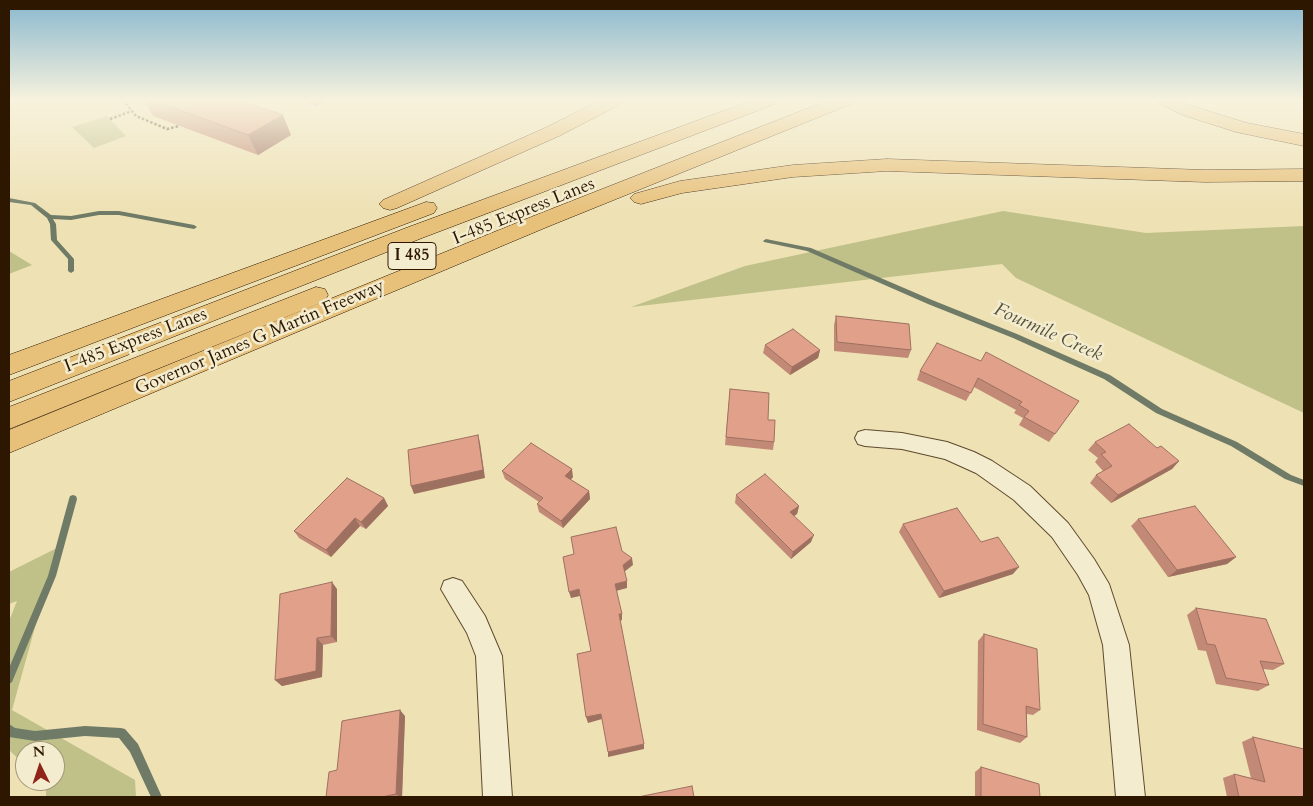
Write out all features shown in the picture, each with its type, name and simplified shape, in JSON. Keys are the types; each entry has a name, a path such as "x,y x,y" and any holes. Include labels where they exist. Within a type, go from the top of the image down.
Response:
{"highway":[{"path":"68,342 137,304 392,203 539,138"},
{"name":"I 485","path":"9,364 619,138"},
{"name":"I-485 Express Lanes","path":"9,392 414,233 669,138"},
{"name":"I-485 Express Lanes","path":"9,418 613,177 717,138"},
{"name":"Governor James G Martin Freeway","path":"9,442 454,258 752,138"},
{"path":"454,258 605,208 680,187 793,171 887,165 1205,176 1304,175"}],"street":[{"path":"865,438 902,441 947,451 966,458 984,467 1022,493 1060,530 1086,567 1100,592 1116,645 1131,797"},
{"path":"453,589 476,625 489,656 498,797"}],"green space":[{"path":"83,138 122,138 94,148"},
{"path":"1003,211 1146,233 1304,226 1304,413 1016,278 1002,264 631,307 745,266"},
{"path":"9,251 32,265 9,274"},
{"path":"57,548 12,710 135,780 136,797 46,797 46,791 65,791 65,741 15,741 15,756 9,750 9,621 17,601 9,604 9,572"}],"building":[{"path":"836,316 909,324 911,350 837,342"},
{"path":"793,329 820,350 792,367 765,345"},
{"path":"937,343 981,361 986,352 1079,401 1055,434 1024,417 1029,411 1019,405 1022,402 978,378 971,393 920,371"},
{"path":"730,389 769,393 768,420 775,420 774,442 726,437"},
{"path":"1129,424 1157,448 1161,446 1179,461 1118,495 1096,475 1112,466 1101,454 1106,452 1095,442"},
{"path":"478,435 483,470 411,486 408,450"},
{"path":"531,443 572,469 565,476 589,491 561,521 537,504 543,498 502,471"},
{"path":"765,474 799,506 790,512 814,535 793,552 736,495"},
{"path":"347,478 384,498 361,522 355,518 326,550 294,531"},
{"path":"1195,506 1236,557 1177,570 1138,519"},
{"path":"957,508 981,542 998,537 1019,567 944,591 903,524"},
{"path":"616,527 622,551 632,558 623,565 627,581 615,584 622,614 619,614 644,744 608,752 601,714 586,717 577,654 591,651 579,589 569,592 563,557 574,554 571,537"},
{"path":"332,582 331,636 317,638 316,671 275,680 280,594"},
{"path":"1196,608 1266,619 1284,664 1260,661 1269,685 1226,678 1215,645 1207,644"},
{"path":"984,634 1037,649 1040,710 1026,706 1027,737 983,724"},
{"path":"400,710 396,794 382,797 326,797 329,772 337,770 342,721"},
{"path":"1253,737 1304,749 1304,797 1239,797 1234,774 1265,782"},
{"path":"981,767 1039,784 1040,797 981,797"},
{"path":"692,786 694,797 638,797"}],"waterway":[{"name":"Fourmile Creek","path":"9,200 33,204 49,217"},
{"name":"Fourmile Creek","path":"49,217 71,218 99,213 119,213 194,227"},
{"path":"49,217 53,224 54,240 71,259 71,271"},
{"name":"Fourmile Creek","path":"766,241 809,249 1107,377 1159,411 1234,444 1288,477 1304,483"},
{"path":"9,679 52,576 73,499"},
{"path":"9,729 13,733 35,736 85,731 121,733 134,748 157,797"}]}
